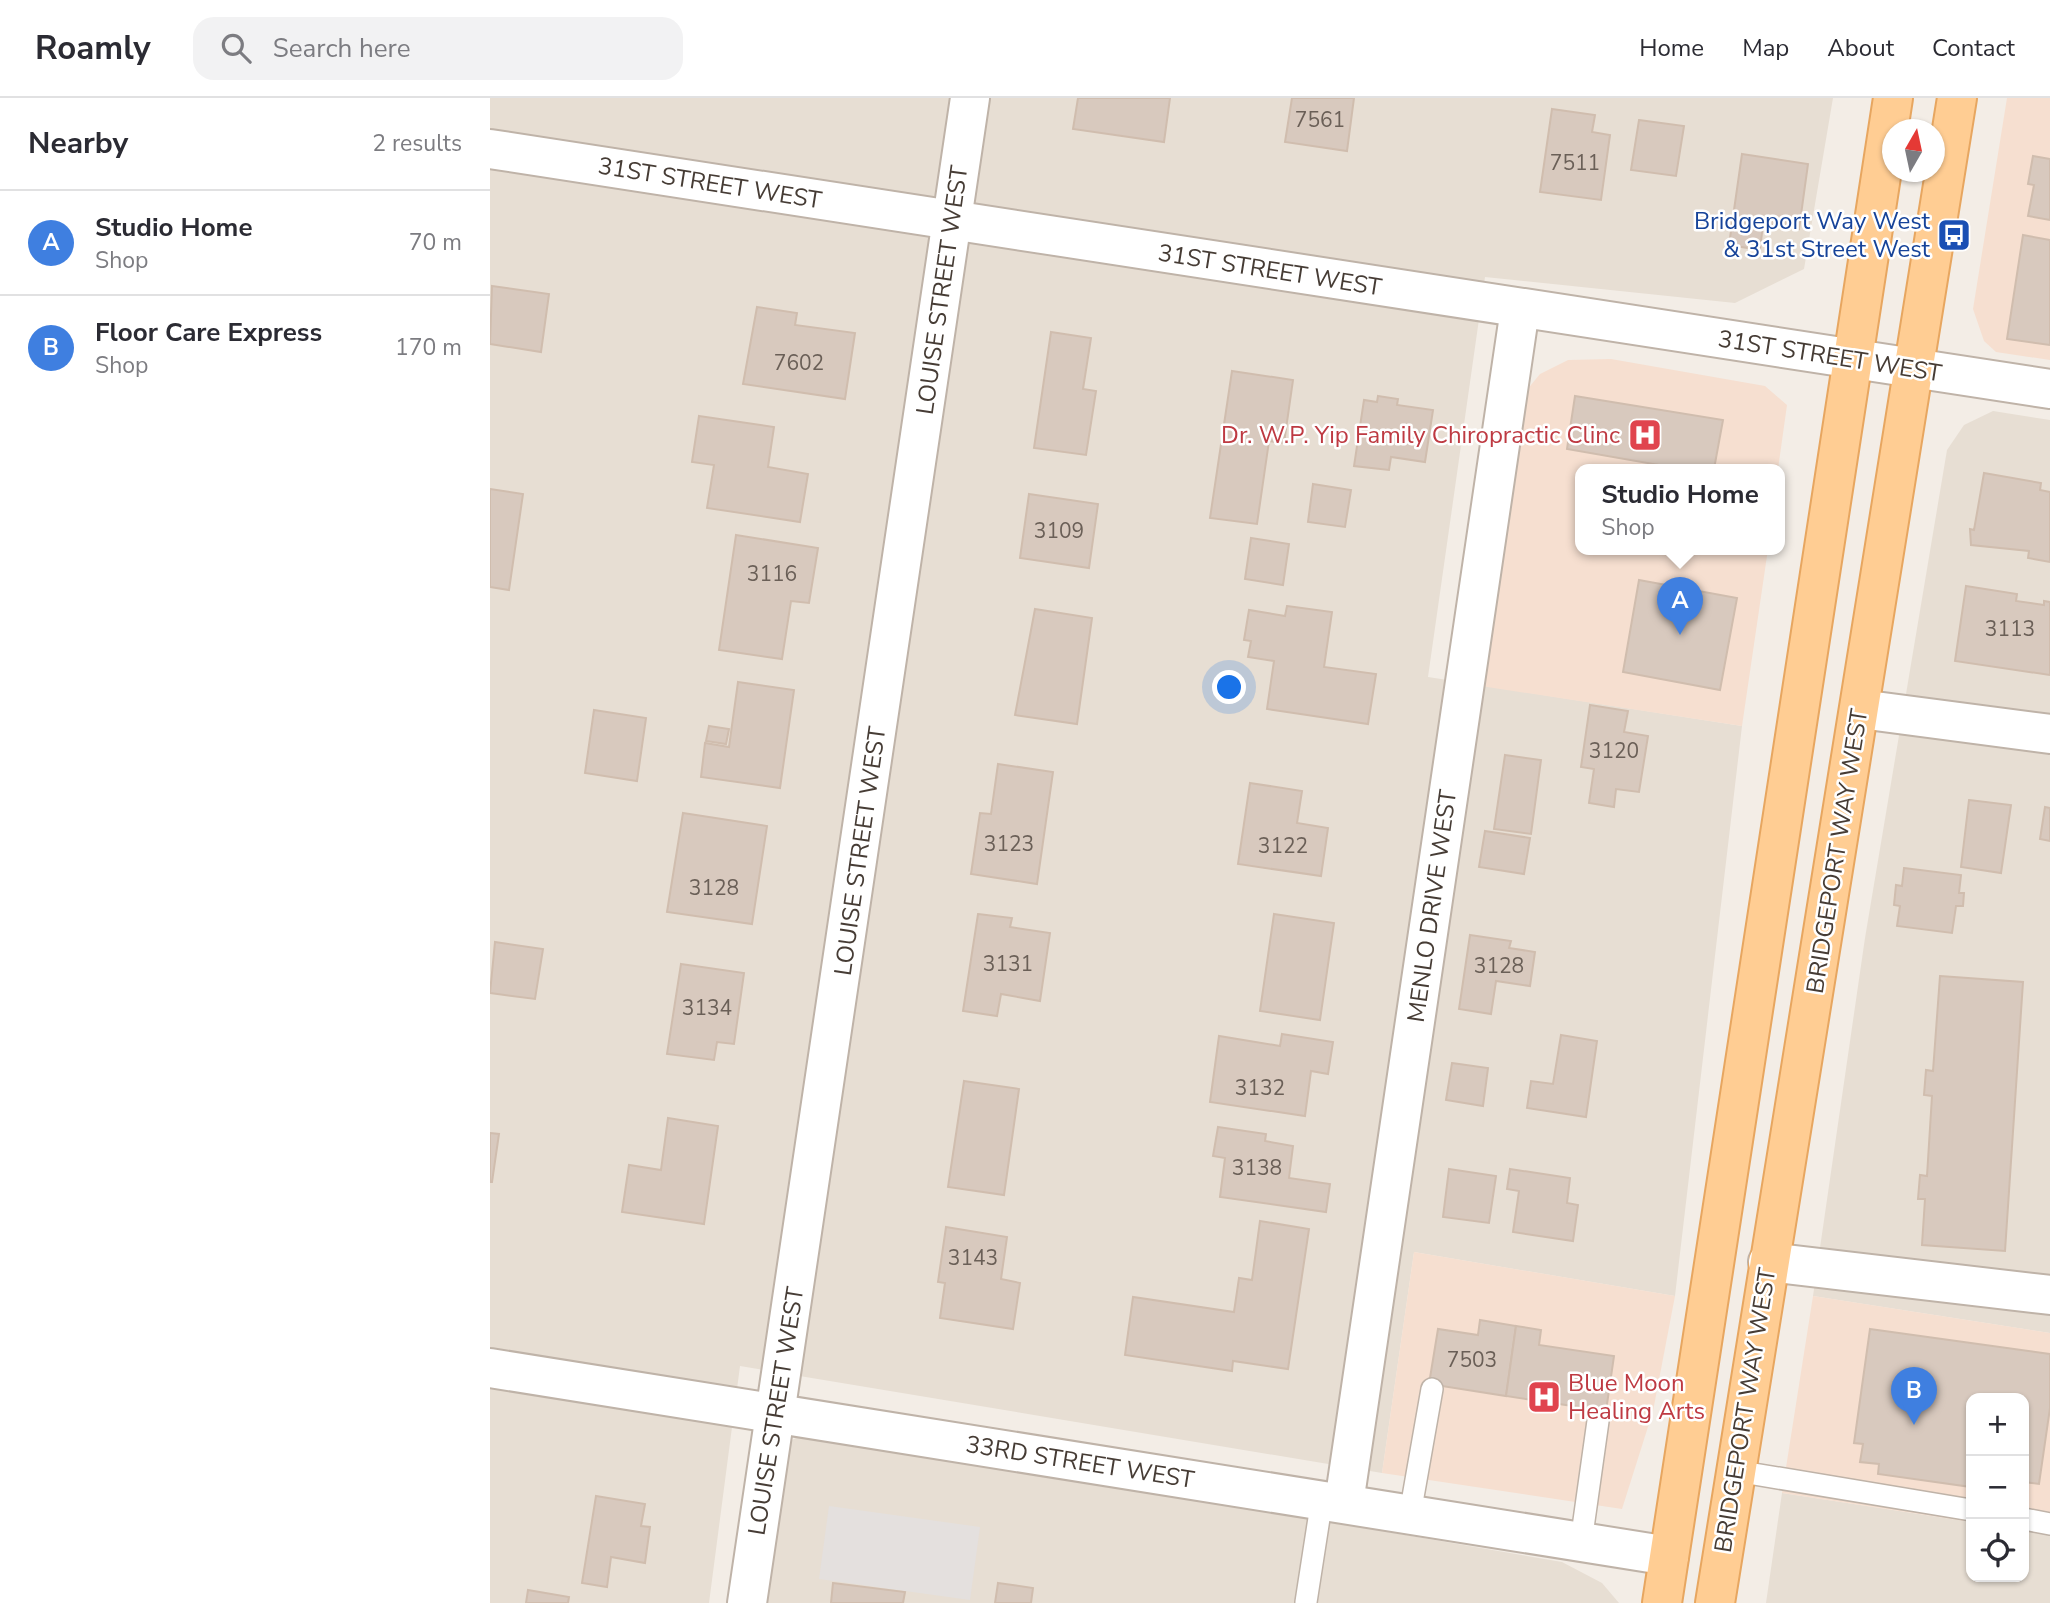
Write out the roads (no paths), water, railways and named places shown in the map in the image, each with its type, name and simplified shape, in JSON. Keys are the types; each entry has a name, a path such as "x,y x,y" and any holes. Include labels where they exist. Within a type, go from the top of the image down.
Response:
{"main road":[{"path":"1662,1603 1893,98"},
{"name":"BRIDGEPORT WAY WEST","path":"1715,1603 1957,98"}],"street":[{"name":"LOUISE STREET WEST","path":"747,1603 970,98"},
{"name":"31ST STREET WEST","path":"490,149 2050,389"},
{"name":"MENLO DRIVE WEST","path":"1333,1501 1520,309"},
{"path":"1860,709 2050,734"},
{"path":"1768,1262 2050,1294"},
{"name":"33RD STREET WEST","path":"490,1368 1670,1556"}],"lane":[{"path":"1410,1514 1432,1389"},
{"path":"1581,1542 1598,1421"},
{"path":"1736,1471 1966,1509"},
{"path":"1306,1602 1333,1501"},
{"path":"2029,1520 2050,1524"}],"place":[{"name":"Bridgeport Way West & 31st Street West","path":"1954,235"},
{"name":"Dr. W.P. Yip Family Chiropractic Clinc","path":"1645,435"},
{"name":"Studio Home","path":"1680,635"},
{"name":"Blue Moon Healing Arts","path":"1544,1397"},
{"name":"Floor Care Express","path":"1914,1425"}]}
